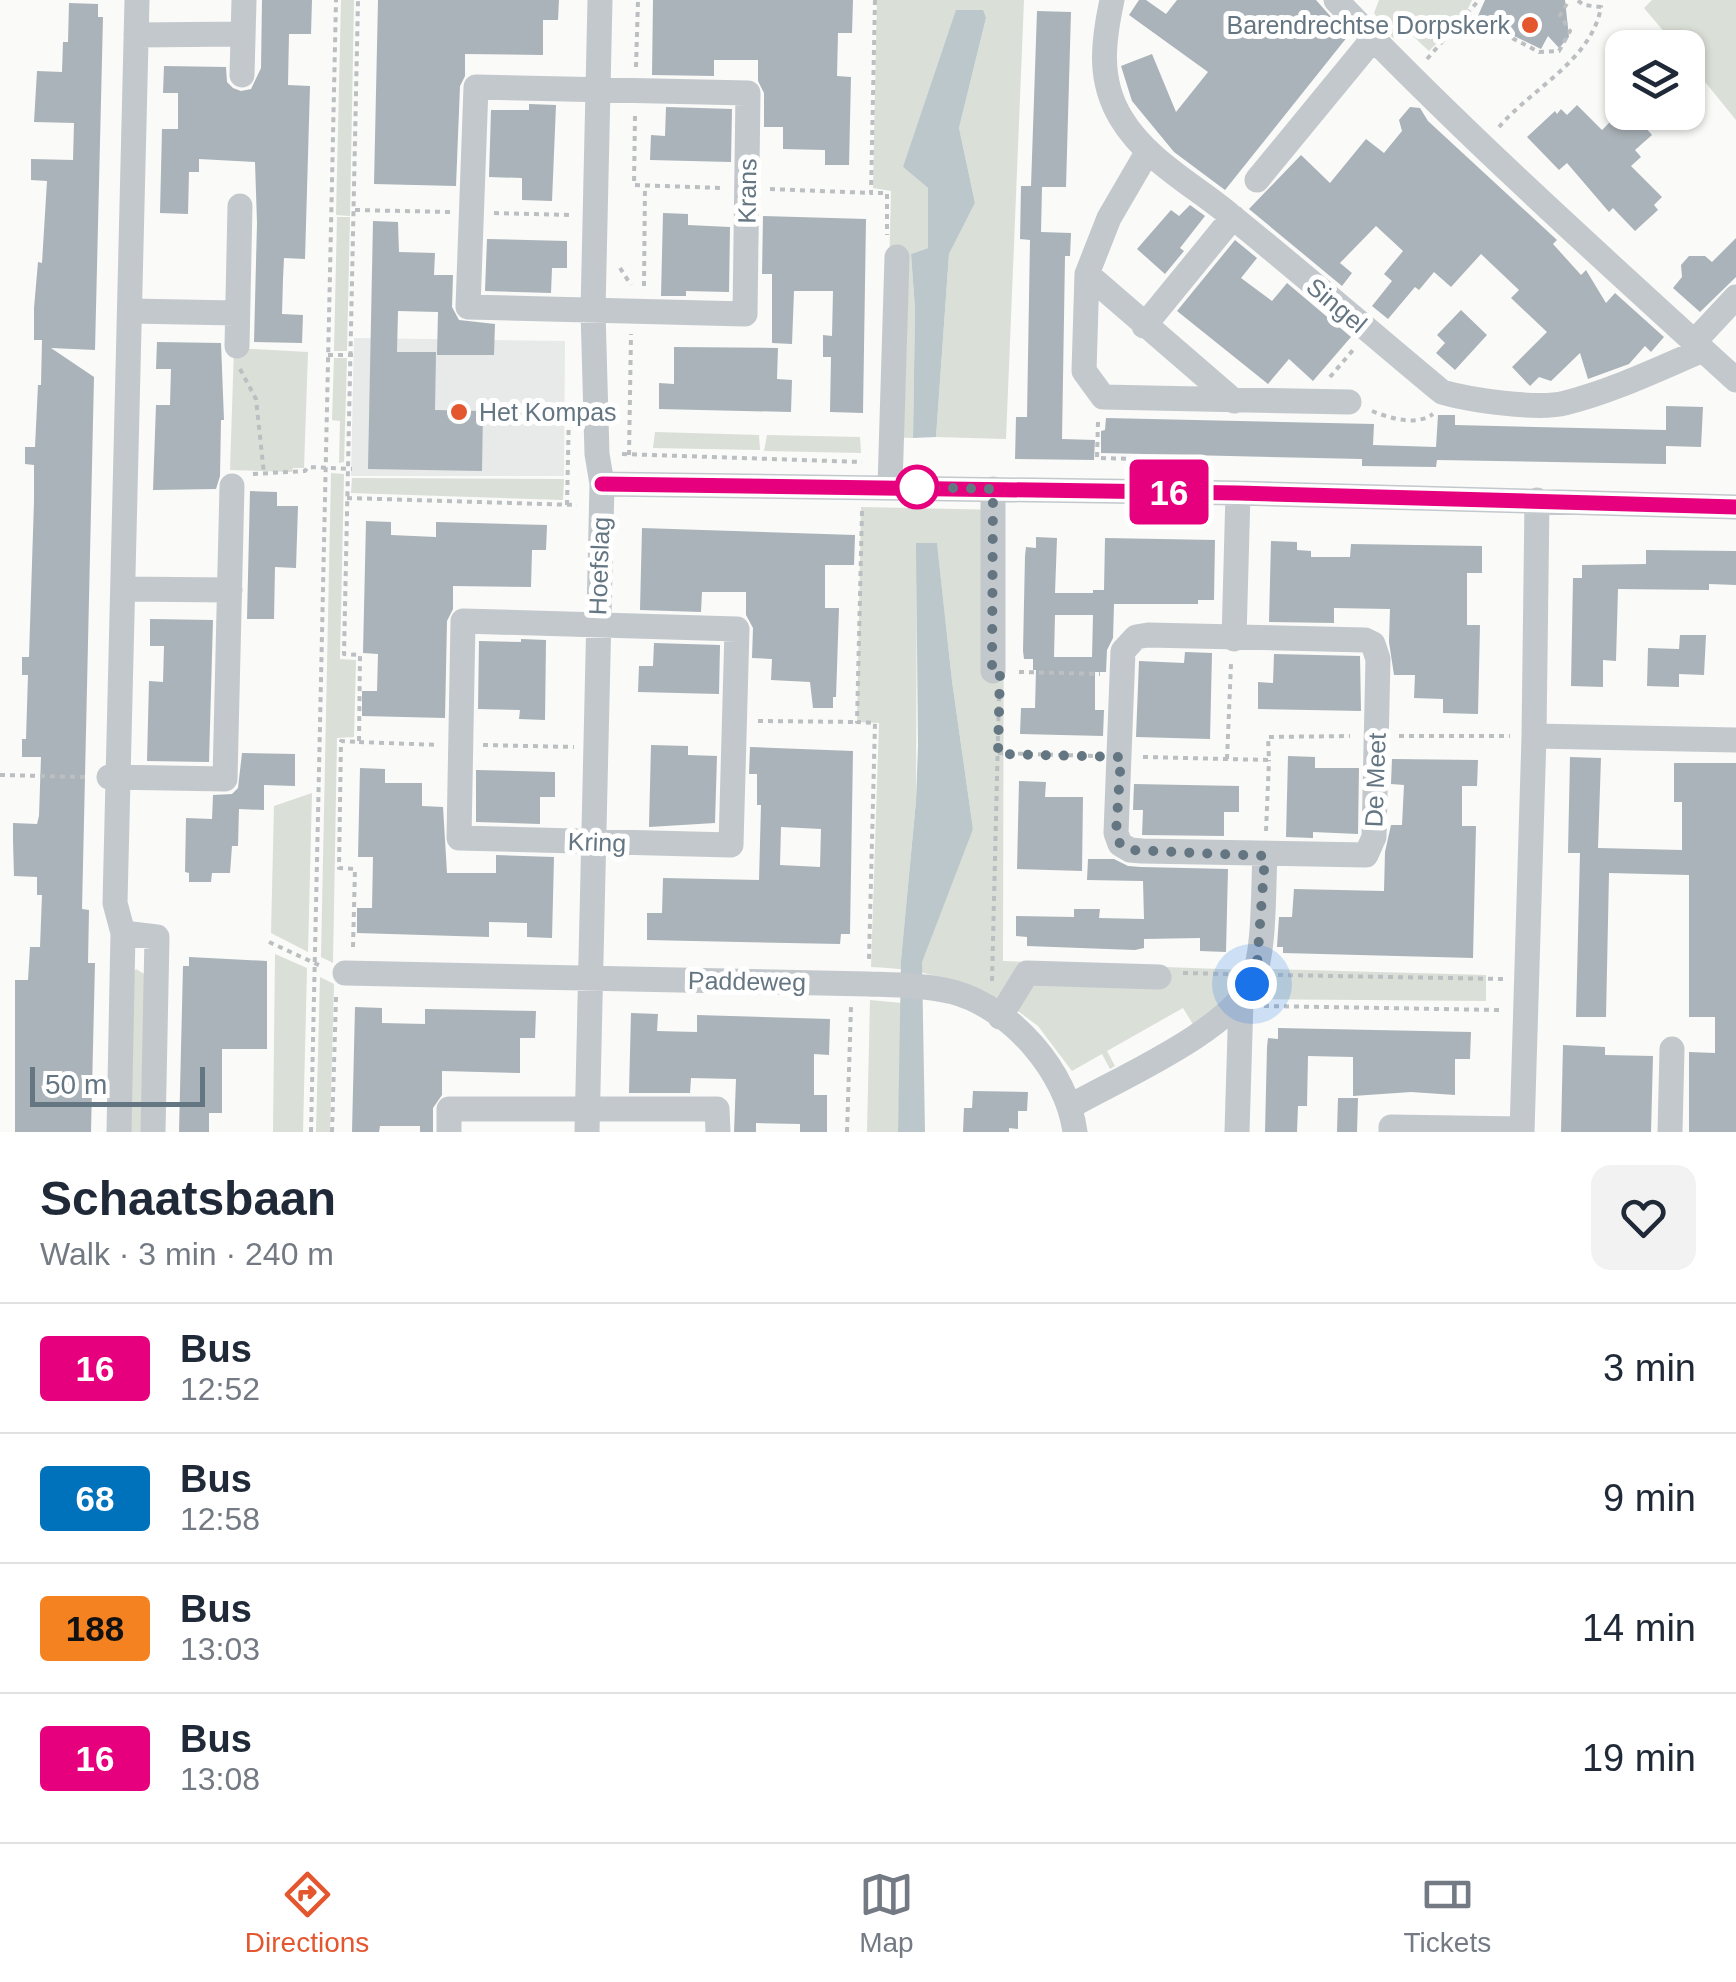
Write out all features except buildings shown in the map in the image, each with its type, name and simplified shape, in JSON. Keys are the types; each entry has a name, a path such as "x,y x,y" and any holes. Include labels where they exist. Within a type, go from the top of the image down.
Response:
{"street":[{"path":"119,1132 123,933 115,903 113,777 138,0"},
{"path":"242,74 244,0"},
{"name":"Hoefslag","path":"587,1121 602,484 597,454 593,311 600,0"},
{"name":"Singel","path":"1112,0 1103,42 1105,82 1122,119 1148,151 1233,216 1442,392 1468,400 1561,404 1636,379 1699,346"},
{"path":"1349,5 1372,40 1736,380"},
{"path":"136,36 243,34"},
{"path":"1257,180 1372,40"},
{"name":"Krans","path":"476,87 636,91 748,93 745,314 468,307 476,87"},
{"path":"1148,151 1109,218 1086,274 1084,372 1103,397 1349,402"},
{"path":"237,346 240,206"},
{"path":"1144,326 1233,216"},
{"path":"890,486 898,257"},
{"path":"1086,274 1234,401"},
{"path":"1699,346 1736,297"},
{"path":"130,311 236,313"},
{"path":"602,484 1238,493 1736,507"},
{"path":"113,777 225,779 232,486"},
{"path":"993,489 996,671"},
{"path":"1234,639 1238,493"},
{"path":"1391,1132 1391,1127 1522,1131 1537,500"},
{"path":"122,589 230,590"},
{"name":"Kring","path":"464,621 737,629 733,720 731,845 458,838 464,621"},
{"name":"De Meet","path":"1148,634 1234,639 1365,640 1373,644 1378,659 1374,837 1366,854 1265,856 1130,850 1120,844 1116,833 1123,651 1136,637 1148,634"},
{"path":"1534,736 1736,740"},
{"path":"1071,1106 1207,1030 1240,1000 1255,974 1265,856"},
{"path":"123,933 157,937 153,1132"},
{"name":"Paddeweg","path":"345,973 932,988 973,999 996,1013 1035,1048 1071,1106 1075,1132"},
{"path":"996,1013 1026,974 1160,976"},
{"path":"1237,1132 1240,1000"},
{"path":"1670,1132 1672,1049"},
{"path":"448,1132 449,1109 587,1121 718,1109 718,1132"}],"path":[{"path":"311,1132 336,0"},
{"path":"332,1132 355,869 339,868 341,741 358,742 360,655 344,654 358,0"},
{"path":"638,0 634,185 887,194 886,257 898,257"},
{"path":"871,193 875,0"},
{"path":"1411,77 1480,0"},
{"path":"1468,16 1540,52 1559,51 1570,31 1560,16 1568,0"},
{"path":"1483,146 1505,120 1576,55 1588,37 1601,7 1576,0"},
{"path":"644,312 645,186"},
{"path":"237,346 241,371 256,399 264,474"},
{"path":"328,354 352,355"},
{"path":"1349,402 1390,418 1420,421 1433,416"},
{"path":"1097,458 1142,459"},
{"path":"232,486 245,474 350,468"},
{"path":"857,722 862,486"},
{"path":"347,498 576,505"},
{"path":"1227,759 1234,639"},
{"path":"996,1013 996,671 1122,674"},
{"path":"733,720 875,723 847,1132"},
{"path":"1265,856 1268,737 1534,736"},
{"path":"998,754 1270,760"},
{"path":"0,775 113,777"},
{"path":"269,942 314,963"},
{"path":"1160,976 1255,974 1525,980"},
{"path":"1240,1000 1258,1006 1524,1010"}],"shaded area":[{"path":"341,0 354,0 350,216 336,215"},
{"path":"877,0 1024,0 1006,439 936,437 949,254 975,203 959,128 986,18 903,167 928,188 928,248 911,254 915,309 913,438 885,437 891,191 873,188"},
{"path":"1379,0 1472,0 1465,15 1429,51 1404,28 1393,38 1374,13"},
{"path":"1652,0 1736,0 1736,120 1705,82 1705,30 1663,30 1644,8"},
{"path":"956,10 983,10 986,18 959,128 975,203 949,254 936,437 913,438 915,309 911,254 928,248 928,188 903,167"},
{"path":"337,217 350,217 347,351 334,351"},
{"name":"Het Kompas","path":"354,338 565,341 564,476 351,476"},
{"path":"234,348 308,352 304,468 293,468 292,472 230,470"},
{"path":"334,358 347,358 344,462 339,463 340,421 332,420"},
{"path":"655,432 759,435 760,450 653,448"},
{"path":"767,435 860,437 861,453 764,451"},
{"path":"331,473 344,474 340,659 356,660 354,737 337,738 333,963 321,957"},
{"path":"352,478 564,479 563,500 351,493"},
{"path":"861,507 1004,510 1003,961 1246,970 1243,982 1194,1026 1183,1008 1107,1051 1115,1066 1110,1069 1102,1054 1072,1071 1038,1026 999,997 991,1001 920,972 871,967 879,723 857,722","holes":["917,543 937,544 973,829 901,960 916,801"]},
{"path":"916,543 937,543 973,829 922,962 925,1132 898,1132 901,960 918,746"},
{"path":"312,793 308,952 271,933 274,806"},
{"path":"275,954 307,968 303,1132 273,1132"},
{"path":"136,969 149,977 145,1132 127,1132 130,977"},
{"path":"1267,969 1486,975 1486,1001 1255,999"},
{"path":"320,977 334,984 330,1132 316,1132"},
{"path":"870,1000 902,1003 898,1132 867,1132"}],"bus line":[{"name":"16","path":"602,484 1238,493 1736,507"}],"place":[{"name":"Barendrechtse Dorpskerk","path":"1530,25"},
{"name":"Het Kompas","path":"459,412"}],"route":[{"path":"917,487 993,489 992,671 1000,672 998,754 1121,757 1116,833 1120,844 1130,850 1265,856 1257,965 1252,984"}]}
